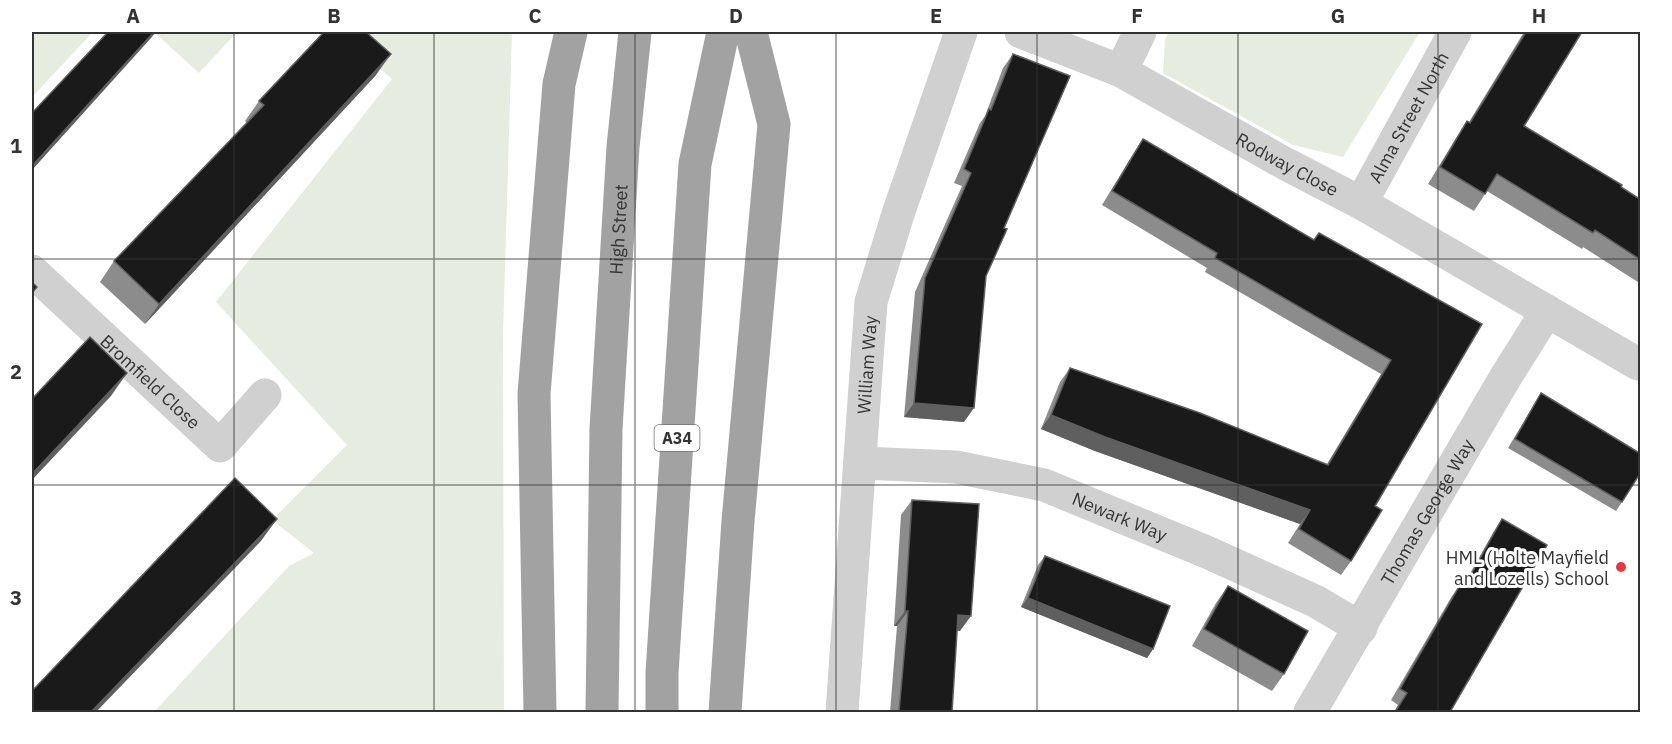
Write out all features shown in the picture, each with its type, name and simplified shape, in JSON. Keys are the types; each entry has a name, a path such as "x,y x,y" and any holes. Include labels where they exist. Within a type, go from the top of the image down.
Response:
{"highway":[{"path":"540,712 534,394 559,84 571,32"},
{"name":"High Street","path":"602,712 606,429 623,147 635,32"},
{"name":"A34","path":"662,712 662,673 695,164 723,32"},
{"path":"725,712 738,521 774,124 751,32"}],"street":[{"name":"William Way","path":"842,712 861,463 870,302 961,32"},
{"name":"Rodway Close","path":"1021,32 1121,71 1284,163 1361,202 1638,364"},
{"path":"1121,71 1140,32"},
{"name":"Alma Street North","path":"1361,202 1455,32"},
{"name":"Bromfield Close","path":"32,271 220,446 265,395"},
{"name":"Thomas George Way","path":"1310,712 1505,378 1547,311"},
{"name":"Newark Way","path":"861,463 956,467 1044,485 1209,554 1315,602 1361,627"}],"shaded area":[{"path":"32,32 93,32 32,97"},
{"path":"154,32 237,32 199,73"},
{"path":"337,32 512,32 503,335 504,712 154,712 289,566 314,553 272,520 347,445 216,302 392,79"},
{"path":"1169,32 1420,32 1343,157 1293,145 1163,73 1165,40"}],"building":[{"path":"108,32 154,32 32,166 32,113"},
{"path":"324,32 366,32 391,54 159,304 114,261 264,105 259,101"},
{"path":"1526,32 1582,32 1524,126 1622,185 1621,187 1641,200 1641,260 1595,230 1593,233 1497,174 1485,194 1440,167 1467,121 1470,123"},
{"path":"1013,54 1070,76 1004,228 1007,229 986,276 974,408 914,403 925,278 971,173 964,169"},
{"path":"1143,139 1314,240 1319,233 1482,324 1375,506 1382,510 1351,561 1299,529 1310,510 1105,437 1051,415 1070,368 1200,413 1328,465 1391,360 1215,258 1217,253 1112,191"},
{"path":"32,282 37,287 32,293"},
{"path":"90,337 127,373 32,474 32,399"},
{"path":"1541,393 1641,454 1641,472 1622,502 1515,439"},
{"path":"235,478 277,519 91,712 32,712 32,691"},
{"path":"912,500 979,504 971,616 958,615 952,712 899,712 908,611 905,611"},
{"path":"1502,519 1547,545 1450,712 1395,712 1407,693 1400,689 1460,585 1464,587"},
{"path":"1045,556 1170,606 1153,649 1028,598"},
{"path":"1228,586 1308,631 1284,674 1204,629"}],"place":[{"name":"HML (Holte Mayfield and Lozells) School","path":"1621,567"}]}
